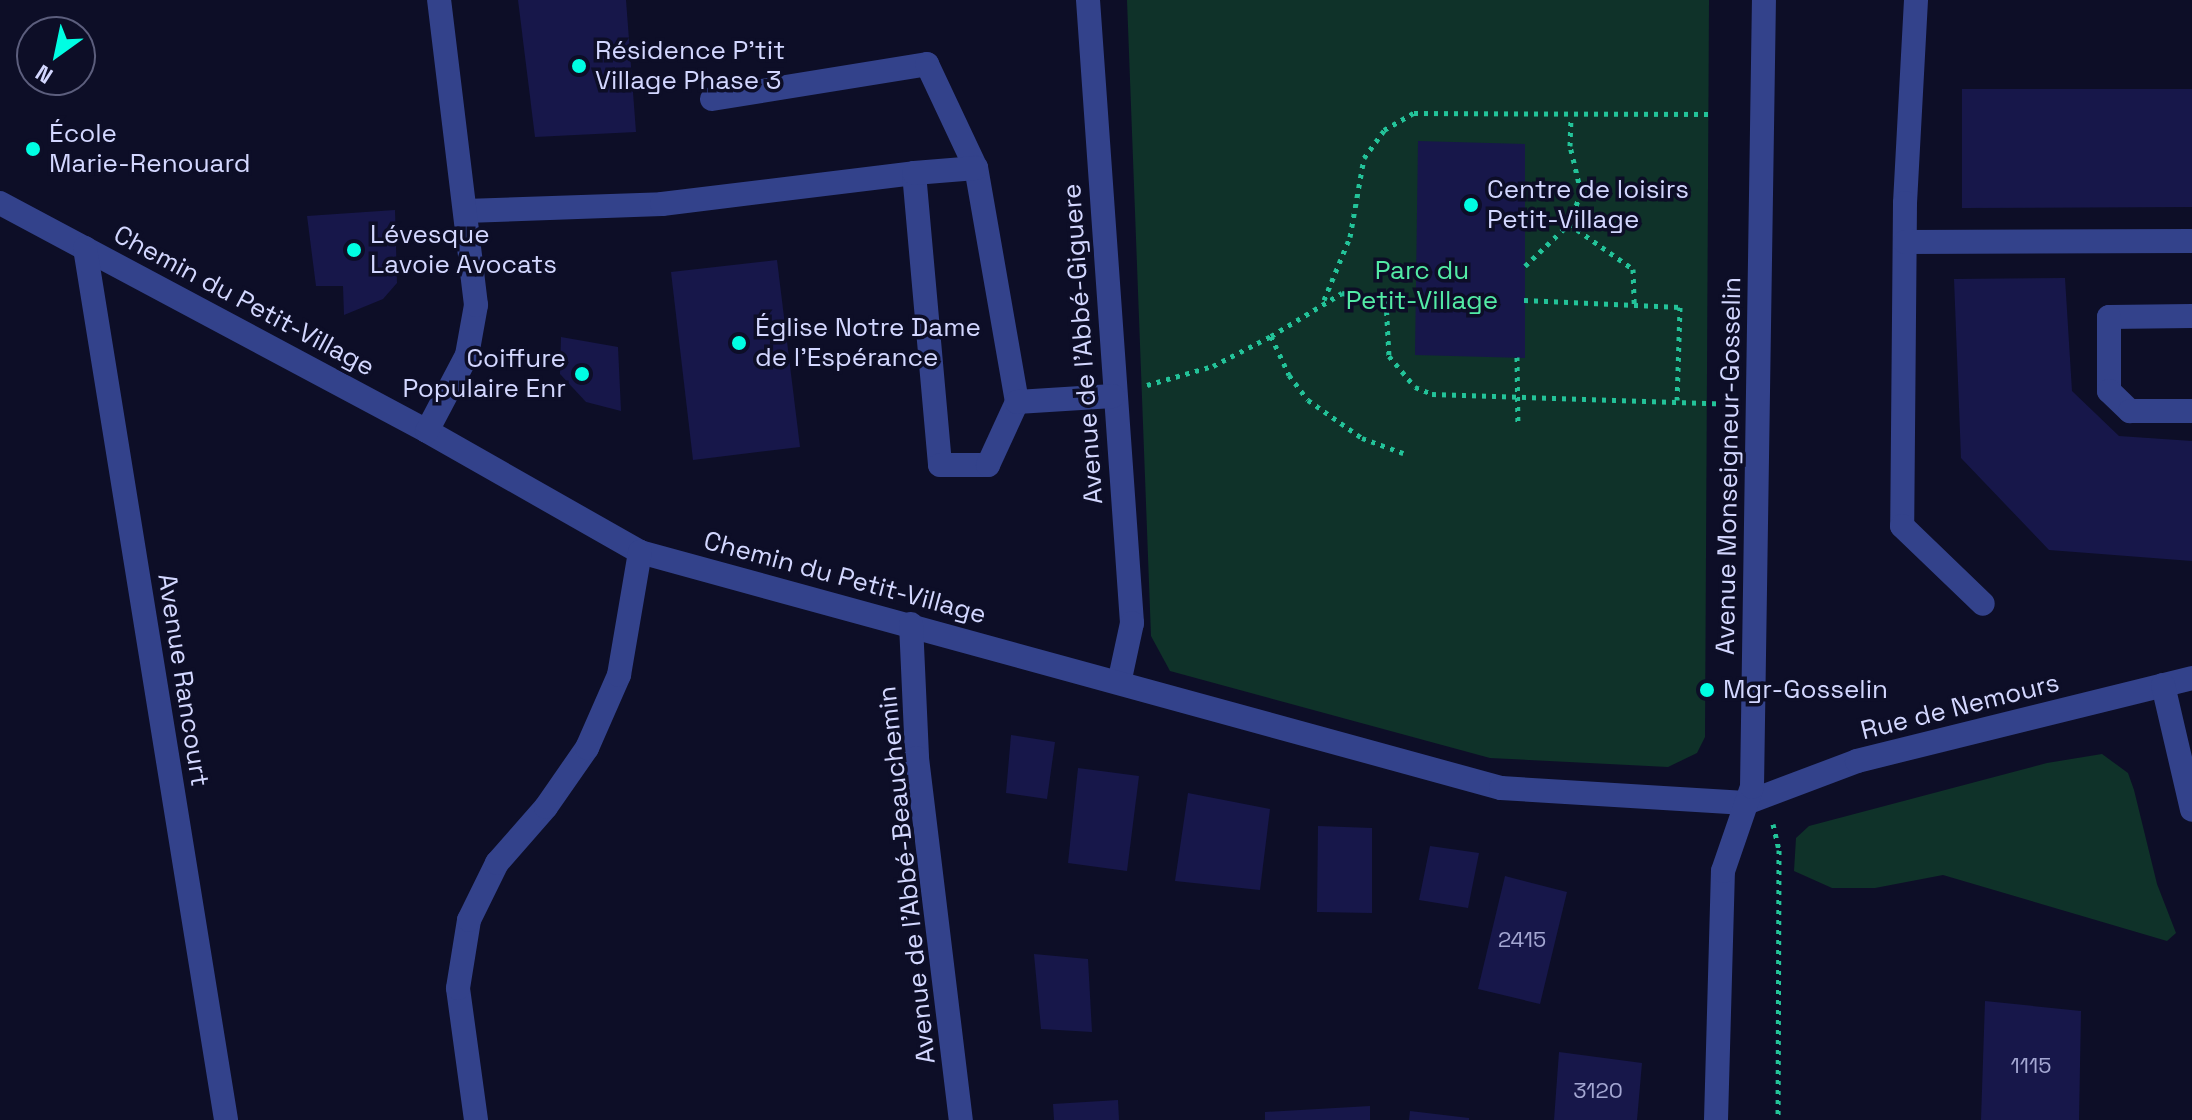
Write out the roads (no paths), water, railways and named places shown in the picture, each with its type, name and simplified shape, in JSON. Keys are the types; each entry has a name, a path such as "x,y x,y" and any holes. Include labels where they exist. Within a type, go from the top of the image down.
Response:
{"street":[{"path":"427,431 467,355 476,305 439,0"},
{"name":"Avenue de l'Abbé-Giguere","path":"1088,0 1113,396 1132,623 1119,683"},
{"name":"Avenue Monseigneur-Gosselin","path":"1716,1120 1723,871 1756,800 1752,787 1764,0"},
{"path":"1916,0 1905,242 1902,526 1983,604"},
{"path":"712,99 927,64 976,168 1017,402 988,465 940,465 914,173"},
{"path":"465,211 662,204 976,168"},
{"name":"Chemin du Petit-Village","path":"0,203 427,431 640,552 1501,788 1756,800"},
{"path":"1905,242 2192,241"},
{"name":"Avenue Rancourt","path":"85,248 226,1120"},
{"path":"2192,316 2109,317 2109,391 2130,411 2192,411"},
{"path":"1017,402 1113,396"},
{"path":"476,1120 458,988 469,920 497,863 587,748 619,675 640,552"},
{"name":"Avenue de l'Abbé-Beauchemin","path":"911,624 917,758 961,1120"},
{"name":"Rue de Nemours","path":"1756,800 1857,761 2192,678"},
{"path":"2163,685 2192,810"}],"place":[{"name":"Résidence P'tit Village Phase 3","path":"579,66"},
{"name":"École Marie-Renouard","path":"33,149"},
{"name":"Centre de loisirs Petit-Village","path":"1471,205"},
{"name":"Lévesque Lavoie Avocats","path":"354,250"},
{"name":"Église Notre Dame de l'Espérance","path":"739,343"},
{"name":"Coiffure Populaire Enr","path":"582,374"},
{"name":"Mgr-Gosselin","path":"1707,690"}],"park label":[{"name":"Parc du Petit-Village","path":"1422,286"}]}
